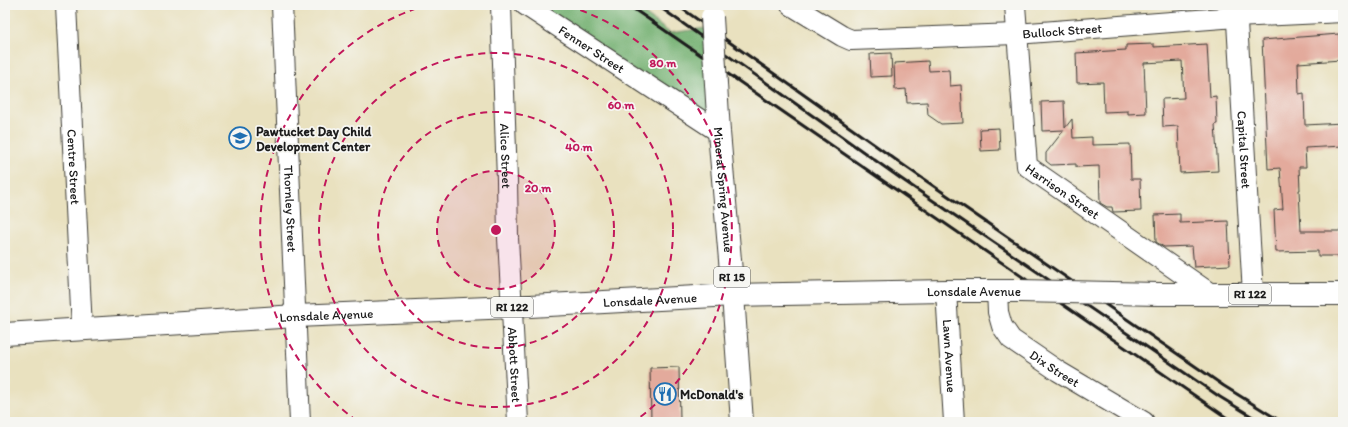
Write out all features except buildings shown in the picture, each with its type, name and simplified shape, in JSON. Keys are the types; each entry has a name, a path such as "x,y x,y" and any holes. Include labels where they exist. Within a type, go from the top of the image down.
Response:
{"main road":[{"name":"Mineral Spring Avenue","path":"712,11 719,132 742,422"},
{"name":"Lonsdale Avenue","path":"5,334 296,316 512,307 733,295 946,291 1158,294 1343,294"}],"street":[{"name":"Centre Street","path":"66,5 82,329"},
{"name":"Thornley Street","path":"282,5 300,422"},
{"name":"Alice Street","path":"501,5 508,180 508,238 512,307"},
{"name":"Fenner Street","path":"525,5 719,132"},
{"name":"Bullock Street","path":"791,5 851,40 1016,34 1236,11 1343,12"},
{"name":"Harrison Street","path":"1015,5 1027,166 1211,294"},
{"name":"Capital Street","path":"1236,11 1254,294"},
{"name":"Lawn Avenue","path":"946,291 954,422"},
{"name":"Dix Street","path":"997,291 998,312 1002,326 1011,339 1058,370 1144,422"},
{"name":"Abbott Street","path":"512,307 518,422"}],"green space":[{"path":"529,5 633,5 670,33 714,27 721,130"}],"railway":[{"path":"628,5 1233,422"},
{"path":"657,5 900,178 1220,397 1261,422"},
{"path":"677,5 906,167 1224,386 1282,422"}],"place":[{"name":"Pawtucket Day Child Development Center","path":"240,138"},
{"name":"McDonald's","path":"665,394"}]}
